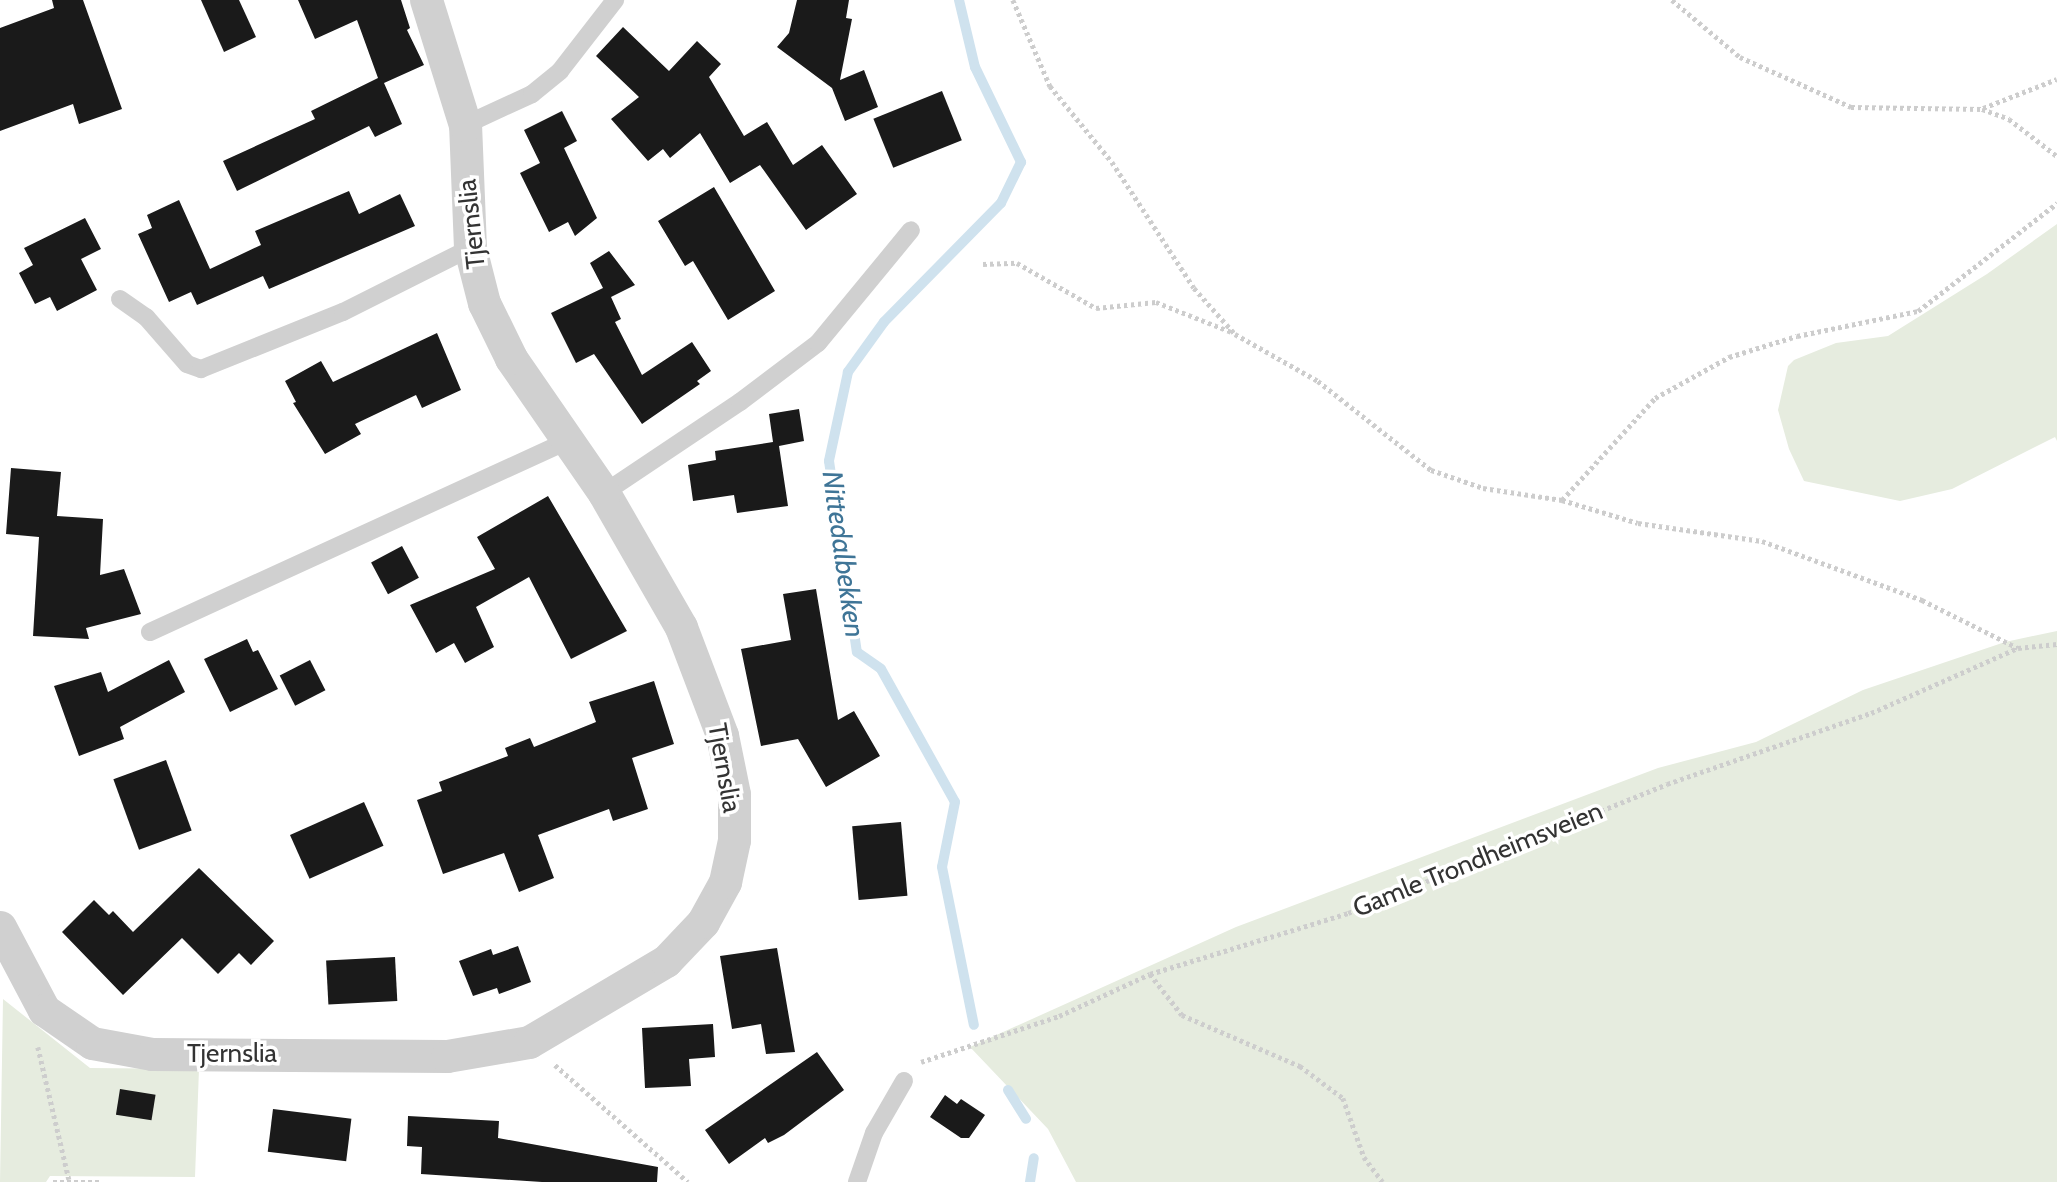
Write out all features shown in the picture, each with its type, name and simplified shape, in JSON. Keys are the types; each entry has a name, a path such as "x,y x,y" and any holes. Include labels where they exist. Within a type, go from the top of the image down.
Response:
{"street":[{"name":"Tjernslia","path":"0,927 44,1010 92,1043 152,1054 447,1056 530,1041 666,961 703,922 725,882 734,840 734,794 722,735 681,627 604,493 511,358 484,303 470,248 465,125 426,0"}],"lane":[{"path":"465,125 532,94 560,71 615,0"},
{"path":"604,493 740,402 818,343 911,230"},
{"path":"120,299 146,317 187,364 201,369 344,312 470,248"},
{"path":"150,632 568,441"},
{"path":"857,1182 874,1133 904,1081"}],"path":[{"path":"1013,0 1050,86 1112,162 1194,288 1235,334"},
{"path":"1672,0 1740,57 1851,107 1982,108 2057,79"},
{"path":"1982,108 2009,119 2057,156"},
{"path":"1562,500 1655,398 1728,357 1797,336 1918,311 2057,203"},
{"path":"983,264 1017,263 1096,308 1156,302 1235,334 1318,381 1431,470 1483,488 1562,500 1638,523 1762,541 1922,600 2018,648"},
{"name":"Gamle Trondheimsveien","path":"904,1081 923,1060 1059,1016 1150,974 1348,913 1667,784 1871,713 2018,648 2057,644"},
{"path":"1150,974 1182,1015 1300,1066 1343,1098 1364,1157 1383,1182"},
{"path":"35,1034 69,1179"},
{"path":"530,1041 688,1182"},
{"path":"53,1182 69,1179 102,1182"}],"shaded area":[{"path":"2057,224 2057,441 2055,437 1952,489 1900,501 1804,481 1789,449 1778,410 1788,366 1794,360 1836,343 1888,336 1987,274"},
{"path":"2057,631 2057,1182 1076,1182 1048,1129 970,1047 1236,927 1658,768 1756,742 1863,690 2005,642"},
{"path":"3,999 90,1068 199,1069 195,1177 50,1176 46,1182 0,1182"}],"building":[{"path":"52,0 83,0 122,109 79,124 73,104 0,131 0,28 54,8"},
{"path":"201,0 239,0 256,37 224,52"},
{"path":"298,0 401,0 410,28 407,30 424,65 384,83 402,124 375,137 369,126 237,191 223,161 315,119 311,111 378,78 357,20 315,39"},
{"path":"797,0 849,0 846,18 852,19 840,80 864,70 878,107 845,121 832,88 777,47 789,33"},
{"path":"623,27 669,71 697,41 721,64 709,77 744,136 767,122 793,165 822,145 857,194 806,230 760,165 730,183 700,133 670,158 663,149 648,161 611,119 639,97 596,56"},
{"path":"942,91 962,140 893,168 873,119"},
{"path":"562,111 577,141 564,148 597,218 575,236 568,222 549,232 520,173 540,163 524,130"},
{"path":"714,187 775,291 728,320 693,261 685,266 658,221"},
{"path":"349,191 359,214 400,194 415,226 269,289 263,276 197,305 191,292 169,302 138,234 152,228 147,215 179,200 210,269 261,245 255,231"},
{"path":"85,218 101,249 81,259 97,290 57,311 50,297 35,304 19,273 33,265 24,248"},
{"path":"609,251 635,285 611,297 621,319 615,322 642,375 692,342 711,371 697,381 700,384 642,424 594,354 576,363 551,313 603,288 590,263"},
{"path":"437,333 461,390 422,408 416,395 355,424 361,434 325,454 293,403 296,402 285,381 321,361 333,382"},
{"path":"799,409 804,441 779,446 788,506 737,513 734,495 693,501 688,465 716,460 715,451 773,442 769,414"},
{"path":"11,468 61,472 57,516 103,519 100,575 124,569 141,614 86,628 89,639 33,636 39,537 6,534"},
{"path":"548,496 627,631 571,659 529,577 476,607 494,647 465,663 454,643 436,653 410,605 495,569 477,537"},
{"path":"402,546 419,578 388,594 371,562"},
{"path":"816,589 838,720 854,711 880,756 826,787 798,739 761,746 741,649 791,640 783,594"},
{"path":"247,639 253,652 258,650 278,689 230,712 204,659"},
{"path":"169,660 185,692 120,727 124,739 79,756 54,686 101,672 108,692"},
{"path":"310,660 325,690 295,706 280,675"},
{"path":"654,681 674,744 632,758 648,809 613,821 609,809 538,835 554,878 519,892 504,853 443,874 417,800 442,791 439,782 508,756 505,748 530,738 534,747 596,722 589,702"},
{"path":"166,760 192,830 139,850 113,779"},
{"path":"364,802 384,846 310,879 290,835"},
{"path":"901,822 907,896 859,900 852,826"},
{"path":"199,868 274,941 251,965 239,953 218,974 182,938 123,995 62,932 94,900 109,915 113,911 133,932"},
{"path":"518,946 531,982 499,994 497,988 473,996 459,961 491,949 493,955"},
{"path":"777,948 795,1052 766,1054 761,1024 732,1029 720,956"},
{"path":"395,957 397,1001 328,1005 326,961"},
{"path":"713,1024 715,1057 689,1059 691,1086 645,1088 642,1028"},
{"path":"817,1052 844,1090 784,1135 768,1143 765,1138 729,1164 705,1130"},
{"path":"120,1089 156,1095 151,1120 116,1115"},
{"path":"945,1095 957,1104 961,1099 985,1115 969,1138 961,1138 930,1117"},
{"path":"273,1109 351,1119 346,1161 268,1152"},
{"path":"408,1116 499,1121 498,1138 658,1167 657,1182 542,1182 421,1174 422,1147 407,1146"}],"waterway":[{"name":"Nittedalbekken","path":"959,0 975,67 1021,162 1001,203 884,322 848,372 829,461 857,652 881,669 955,802 942,867 974,1025"},
{"name":"Nittedalbekken","path":"1008,1090 1026,1119"},
{"path":"1030,1182 1034,1158"}]}
